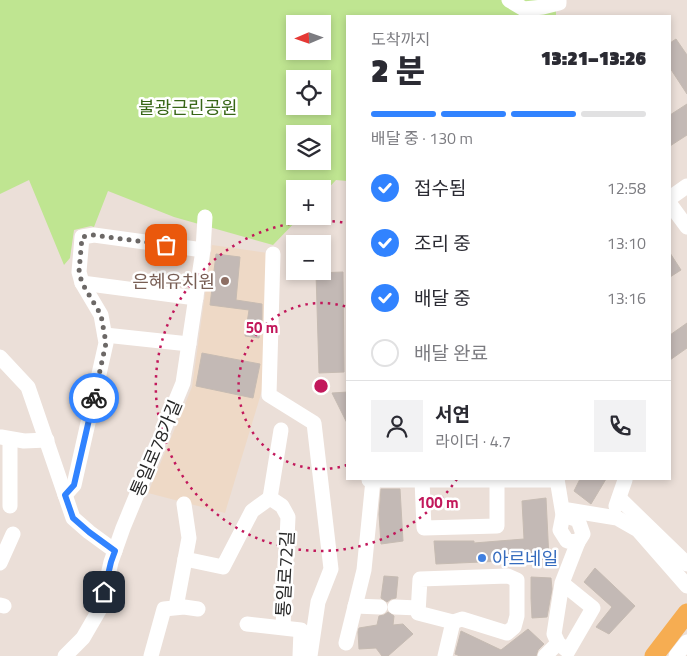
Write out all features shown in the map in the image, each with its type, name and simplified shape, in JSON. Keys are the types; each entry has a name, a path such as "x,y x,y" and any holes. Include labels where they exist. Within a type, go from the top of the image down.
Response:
{"main road":[{"path":"654,656 687,613"}],"street":[{"path":"509,0 524,9 543,7 558,3 559,0"},
{"path":"671,197 687,186"},
{"path":"671,205 687,227"},
{"name":"통일로78가길","path":"65,656 83,638 101,607 111,562 123,528 184,382 203,250 205,217"},
{"path":"65,495 74,485 106,343 101,315 82,283 79,272 82,237 94,235 203,250"},
{"name":"통일로72길","path":"273,254 269,395 314,424 332,569 318,602 310,656"},
{"path":"82,283 196,298"},
{"path":"105,335 189,344"},
{"path":"0,358 28,387 73,518 115,551"},
{"path":"185,559 223,567 252,511 270,498 281,430"},
{"path":"10,506 5,438 24,441 47,440"},
{"path":"346,643 364,570 371,480 422,480 497,480 497,526 424,528 422,480"},
{"path":"556,480 563,515 560,530 567,541 578,542 562,583 555,611 554,634 558,643 568,651 593,608 562,583"},
{"path":"613,517 625,480"},
{"name":"통일로72길","path":"270,498 282,506 288,517 283,627"},
{"path":"619,498 687,564"},
{"path":"176,607 189,538 184,504"},
{"path":"563,515 568,510 613,517 638,530 687,586"},
{"path":"2,553 13,534"},
{"path":"508,576 517,580 524,610 517,616 514,627 506,633 462,619 453,622 418,613 418,608 420,579 508,576"},
{"path":"151,656 164,609 184,606 198,609"},
{"path":"355,606 418,608"},
{"path":"445,656 453,622"},
{"name":"통일로72길","path":"247,624 301,630 300,656"},
{"path":"676,656 687,642"},
{"path":"545,656 558,643"}],"shaded area":[{"path":"212,245 268,253 266,375 225,513 148,493 192,387"}],"green space":[{"name":"불광근린공원","path":"0,0 556,0 556,15 346,15 346,181 336,180 331,185 331,180 286,180 286,225 292,225 273,245 174,217 108,191 94,227 74,230 70,258 64,265 29,180 0,194"}],"building":[{"path":"676,39 687,55 687,94 671,70 671,42"},
{"path":"687,104 687,135 671,145 671,114"},
{"name":"은혜유치원","path":"216,254 240,257 236,300 262,304 259,338 245,336 249,310 210,305"},
{"path":"671,255 681,270 671,276"},
{"path":"331,272 343,272 344,372 319,373 316,280 331,280"},
{"path":"687,323 687,348 671,359 671,334"},
{"path":"202,353 260,364 253,398 196,386"},
{"path":"346,392 346,421 332,393"},
{"path":"580,480 605,480 591,504 574,491"},
{"path":"381,489 400,489 403,541 381,544 379,514"},
{"path":"546,498 549,559 436,564 434,541 474,541 474,543 524,539 522,501"},
{"path":"595,568 635,606 609,634 596,627 612,607 584,582"},
{"path":"384,576 398,577 396,598 387,602 381,598"},
{"path":"531,577 551,578 552,589 547,617 532,618"},
{"path":"388,612 394,616 393,625 403,624 413,634 388,656 382,656 376,648 359,649 359,628 377,625 379,616"},
{"path":"528,629 544,644 538,650 536,656 460,656 455,654 461,631 501,650"}],"way so far":[{"path":"94,398 106,343 101,315 82,283 79,272 82,237 94,235 166,245"}],"place":[{"name":"은혜유치원","path":"225,281"},
{"name":"아르네일","path":"482,558"}],"route":[{"path":"94,398 74,485 65,495 73,518 115,551 104,592"}]}
